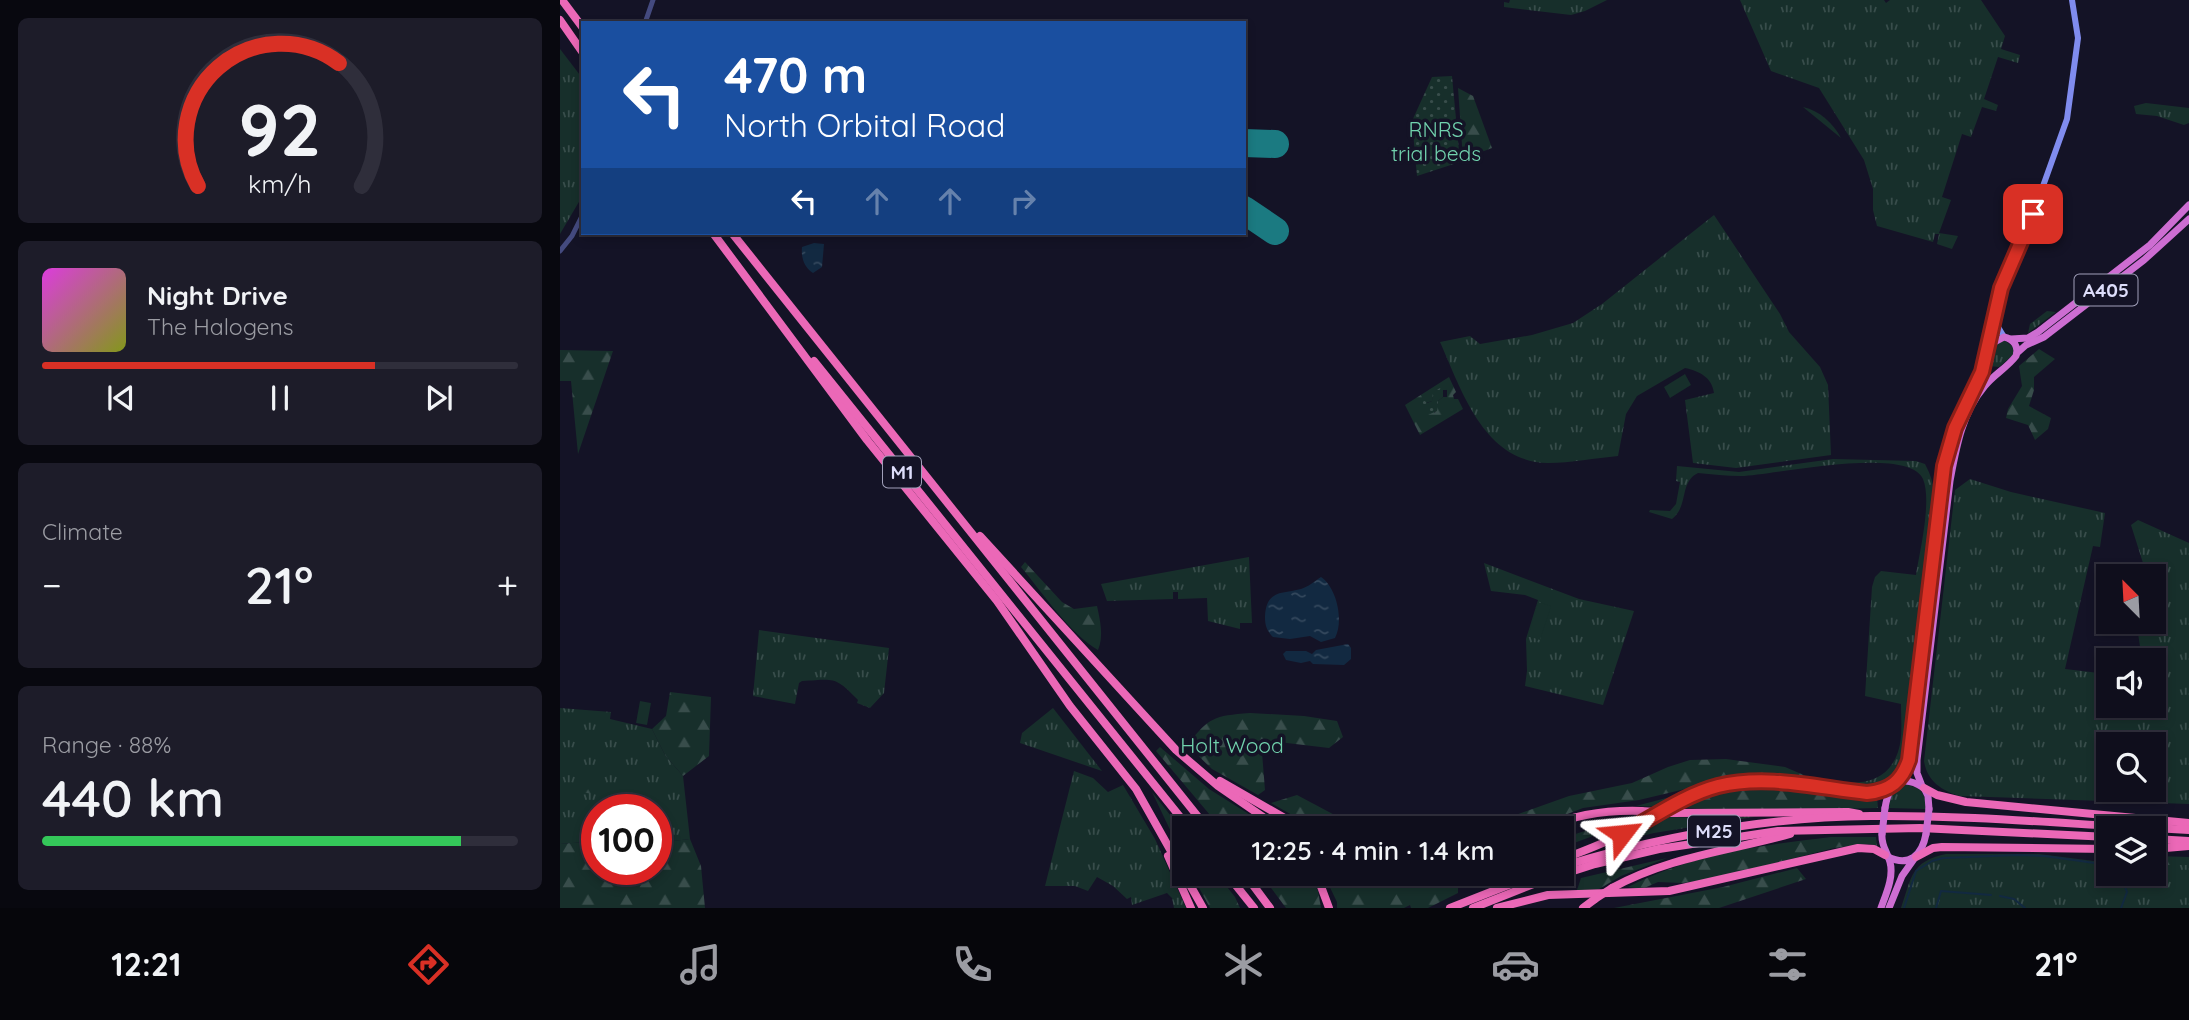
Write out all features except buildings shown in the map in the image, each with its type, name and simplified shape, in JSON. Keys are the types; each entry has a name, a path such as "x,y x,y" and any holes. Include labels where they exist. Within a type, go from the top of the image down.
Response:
{"highway":[{"path":"562,0 581,25"},
{"path":"560,20 581,50"},
{"name":"A405","path":"2008,338 2028,338 2038,332 2134,258 2168,229 2189,205"},
{"path":"2168,229 2188,221"},
{"name":"A405","path":"2017,353 2026,345 2044,337 2144,260 2188,221"},
{"path":"715,235 867,440 997,600 1070,705 1136,789 1203,908"},
{"name":"M1","path":"716,235 857,416 1179,816"},
{"name":"M1","path":"734,235 1197,816"},
{"path":"1881,908 1890,880 1890,867 1882,842 1885,808 1888,793 1909,760 1942,477 1955,428 1982,372 1989,345 2008,338 2016,346 2017,353 2014,359 1983,387 1968,413 1952,471 1917,760 1917,773 1928,796 1926,834 1922,848 1902,876 1889,908"},
{"path":"1984,364 1989,369 2000,371"},
{"path":"918,466 1046,610 1187,761 1262,816"},
{"path":"1187,761 1281,816"},
{"name":"M25","path":"1574,855 1598,846 1677,803 1718,786 1757,781 1867,793 1896,784"},
{"path":"1896,784 1909,781 1937,795 1966,802 2189,823"},
{"path":"1150,811 1191,908"},
{"path":"1574,818 1598,812 1641,811 1848,812 1869,816"},
{"name":"M25","path":"1574,863 1663,839 1729,828 1869,816 2096,826"},
{"name":"M25","path":"1473,908 1536,883 1595,864 1732,836 1778,831 1875,827 2096,836"},
{"path":"2166,829 2189,830"},
{"path":"1583,908 1635,876 1679,860 1800,832"},
{"path":"2166,840 2189,843"},
{"path":"2166,847 2189,843"},
{"path":"1886,856 1901,861 1915,858 1938,847 2096,849"},
{"name":"M25","path":"1497,908 1548,895 1669,891 1858,848 1874,849 1886,856"},
{"path":"1236,886 1254,908"},
{"path":"1254,886 1270,908"},
{"path":"1321,886 1329,908"},
{"path":"1450,908 1504,886"}],"main road":[{"path":"1989,345 2001,288 2038,203 2067,119 2078,38 2072,0"},
{"path":"1995,322 2008,338"}],"street":[{"path":"646,21 653,0"},
{"path":"560,251 581,218"}],"green space":[{"path":"1510,0 1607,0 1571,15 1504,7 1504,2 1509,3"},
{"path":"1740,0 1884,0 1886,3 1890,0 1981,0 2005,36 2001,49 2020,55 2018,63 1998,57 1984,99 1998,105 1996,111 1982,107 1971,137 1962,134 1942,197 1951,200 1939,233 1958,236 1952,249 1937,244 1939,234 1935,234 1933,242 1877,226 1873,210 1873,189 1864,160 1819,88 1771,71"},
{"path":"560,49 581,76 581,198 560,234"},
{"name":"RNRS trial beds","path":"1452,76 1460,162 1417,176 1412,121 1432,77"},
{"path":"1458,88 1473,96 1492,148 1463,159"},
{"path":"2146,103 2189,108 2189,123 2184,125 2157,116 2136,114 2134,106"},
{"path":"1803,107 1825,118 1841,138"},
{"path":"1714,215 1780,314 1789,332 1820,367 1828,385 1831,455 1736,468 1693,463 1685,400 1714,393 1711,383 1704,376 1685,368 1637,396 1626,414 1618,456 1548,463 1526,460 1507,451 1492,437 1467,402 1440,342 1470,336 1480,344 1532,335 1573,323 1602,304"},
{"path":"2047,311 2056,312 2028,333 2030,324"},
{"path":"2004,340 2013,347 2013,355 1999,367 1989,366 1986,361 1991,351 1997,343"},
{"path":"2039,349 2055,359 2034,377 2034,390 2029,406 2051,418 2048,429 2035,440 2028,425 2006,418 2008,409 2022,386 2019,366"},
{"path":"560,350 613,351 578,454 571,381 560,381"},
{"path":"1685,374 1691,385 1670,398 1664,387"},
{"path":"1449,377 1456,392 1454,399 1458,399 1463,409 1420,435 1405,405","holes":["1440,388 1447,390 1447,397 1438,401 1435,413 1426,403 1432,401 1434,392"]},
{"path":"1440,388 1447,390 1443,390 1437,411 1430,414 1422,410 1419,402 1423,399 1427,403 1432,401 1433,392"},
{"path":"1833,459 1916,461 1925,464 1933,488 1904,760 1890,780 1866,789 1771,776 1800,776 1848,783 1872,780 1883,774 1898,752 1901,741 1901,704 1865,696 1872,587 1875,577 1881,571 1916,575 1926,512 1923,479 1912,469 1893,464 1868,463 1741,476 1698,473 1688,482 1681,508 1672,519 1649,512 1670,511 1676,504 1680,482 1676,481 1677,466 1739,472"},
{"path":"1970,479 2011,492 2105,513 2100,547 2093,546 2065,669 2096,673 2096,718 2166,718 2166,648 2140,648 2138,634 2166,634 2166,564 2143,564 2131,525 2138,520 2189,543 2189,804 2132,802 2166,802 2166,732 2096,732 2096,801 1960,796 1941,788 1932,780 1924,761 1955,490"},
{"path":"1249,557 1252,623 1240,623 1240,629 1208,621 1207,598 1178,599 1178,592 1173,592 1173,599 1107,601 1101,584"},
{"path":"1025,562 1062,602 1074,609 1097,606 1101,634 1098,650 1077,634 1057,612 1021,567"},
{"path":"1484,563 1579,599 1634,611 1603,705 1525,686 1526,639 1538,600 1525,595 1491,591"},
{"path":"1538,602 1551,606 1540,640 1528,636"},
{"path":"759,630 889,648 884,693 870,708 857,703 858,700 834,681 802,681 799,683 795,704 753,696"},
{"path":"670,692 711,697 709,756 683,776 665,755 652,729 666,716"},
{"path":"640,701 651,703 647,725 636,723"},
{"path":"560,708 611,712 610,719 652,729 665,755 683,776 690,839 672,841 672,794 581,794 581,842 560,844"},
{"path":"1053,708 1102,771 1020,743 1022,733"},
{"name":"Holt Wood","path":"1250,713 1337,721 1343,737 1329,748 1261,740 1265,790 1258,795 1212,769 1187,745 1207,723 1228,715"},
{"path":"1160,747 1209,789 1252,816 1211,816 1156,751"},
{"path":"1726,759 1785,767 1806,776 1729,776 1639,800 1583,808 1562,816 1513,816 1569,796 1632,783 1690,760"},
{"path":"1074,771 1093,778 1108,792 1123,785 1155,839 1172,877 1172,886 1176,886 1186,908 1174,908 1172,898 1167,893 1132,905 1131,897 1127,899 1113,886 1097,877 1088,891 1075,886 1045,886"},
{"path":"585,780 602,794 579,792 577,785"},
{"path":"1764,784 1877,797 1878,808 1742,811 1674,807 1716,789"},
{"path":"1905,784 1920,789 1927,802 1926,809 1889,808 1893,793"},
{"path":"1693,791 1661,807 1636,806"},
{"path":"1152,792 1172,817 1172,834"},
{"path":"1297,795 1336,816 1294,816 1271,803"},
{"path":"1766,815 1654,833 1613,843 1662,817"},
{"path":"1591,829 1604,832 1574,843 1574,834"},
{"path":"1831,837 1876,837 1877,846 1869,844 1834,848 1708,880 1658,882 1642,889 1628,887 1678,866 1727,853"},
{"path":"690,839 701,866 705,908 560,908 560,844 581,842 581,885 672,885 672,841"},
{"path":"1946,854 2039,854 2096,861 2096,886 2166,886 2166,865 2189,865 2189,908 1901,908 1914,872 1925,861"},
{"path":"2166,856 2189,857 2189,865 2166,865"},
{"path":"1667,858 1621,876 1594,892 1577,890 1581,878"},
{"path":"1797,868 1806,879 1719,908 1614,908 1723,887"},
{"path":"1198,886 1226,886 1240,908 1210,908"},
{"path":"1270,886 1315,886 1321,908 1286,908"},
{"path":"1329,886 1458,886 1458,893 1428,908 1411,908 1410,905 1404,908 1337,908"}],"water":[{"path":"814,243 824,244 822,267 813,273 805,265 802,247"},
{"path":"1321,577 1331,589 1337,605 1339,623 1335,638 1321,642 1310,636 1290,639 1273,637 1265,623 1266,608 1272,597 1304,588"},
{"path":"1348,644 1351,648 1351,659 1344,665 1313,664 1310,661 1301,663 1286,660 1283,654 1286,651 1306,651 1312,654 1316,650"}],"waterway":[{"path":"1904,908 1916,871 1943,858 2017,855 2096,863"},
{"path":"2121,908 2127,892 2125,886"},
{"path":"1936,908 1941,891 1991,895"},
{"path":"2000,896 2014,899 2025,908"}],"runway":[{"path":"1246,143 1275,144"},
{"path":"1246,211 1275,231"}],"route":[{"path":"1622,834 1677,803 1718,786 1757,781 1867,793 1879,791 1898,782 1909,760 1944,466 1955,428 1982,372 2001,288 2033,214"}]}
